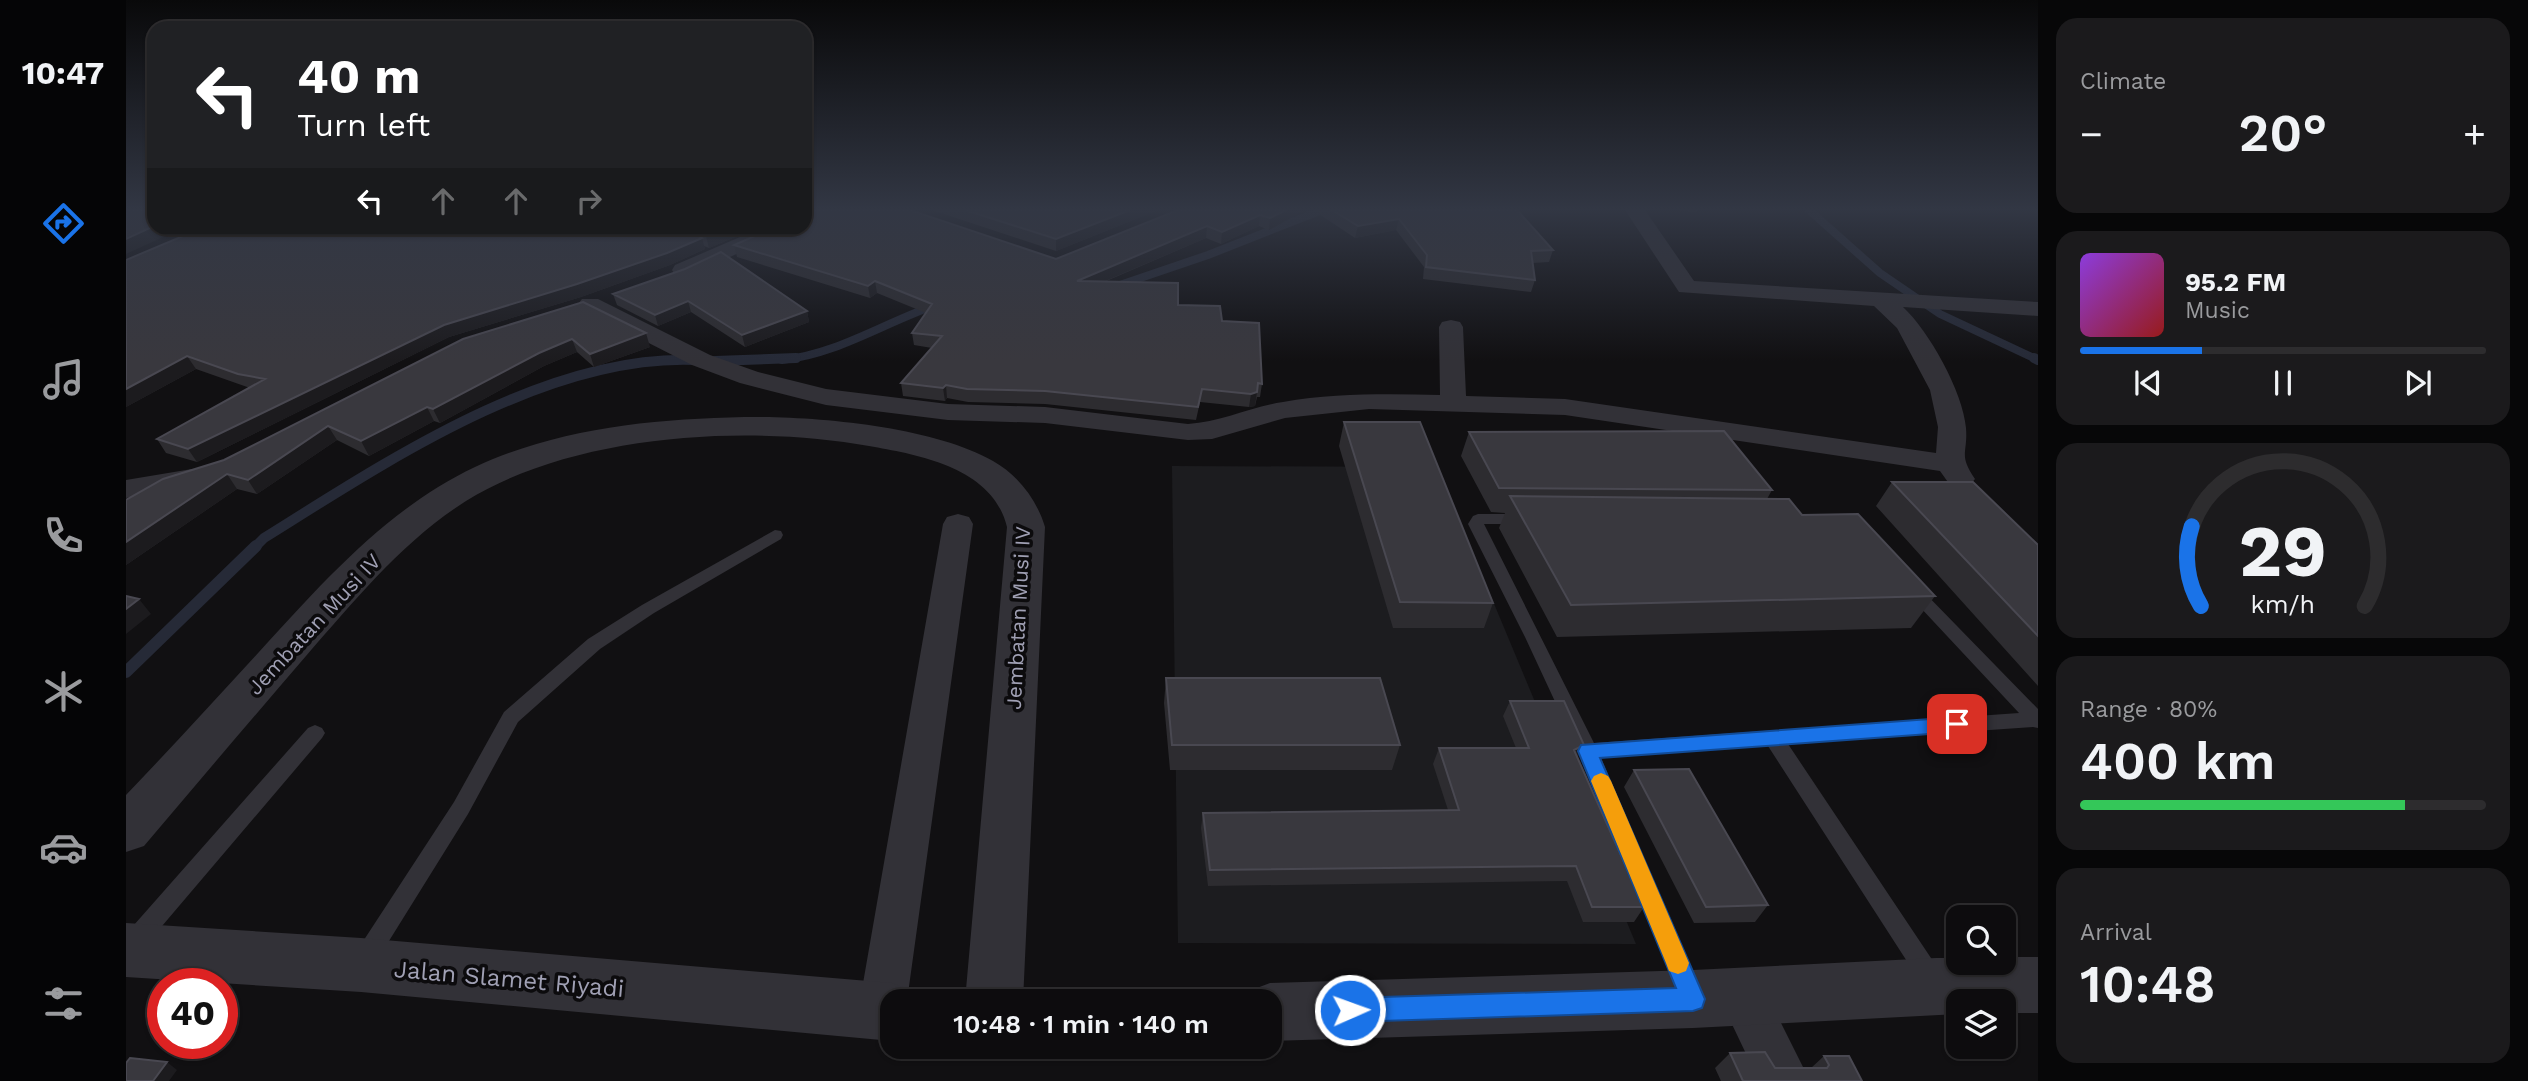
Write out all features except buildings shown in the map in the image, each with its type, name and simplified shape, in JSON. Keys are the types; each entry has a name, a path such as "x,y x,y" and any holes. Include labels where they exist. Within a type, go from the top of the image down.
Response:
{"street":[{"path":"666,276 702,260"},
{"path":"1669,260 1687,288 2038,309"},
{"path":"563,312 615,294"},
{"path":"1879,298 1907,324 1943,390 1952,427 1949,464 1975,498"},
{"path":"590,304 701,359 748,378 826,397 948,412 1045,415 1188,432 1212,431 1282,410 1320,404 1369,401 1453,402 1565,407 1949,464"},
{"path":"1451,327 1453,402"},
{"name":"Jembatan Musi IV","path":"126,830 338,593 408,528 452,494 543,451 606,436 669,428 829,428 876,437 946,456 981,469 1019,505 1026,527 995,989"},
{"path":"126,489 183,481 212,470"},
{"path":"890,989 958,524"},
{"name":"Jalan Slamet Riyadi","path":"126,950 360,965 880,1011"},
{"path":"1282,1012 1718,998 1936,986 2038,985"},
{"path":"1718,998 1785,1081"}],"lane":[{"path":"1546,519 1476,521 1588,751 1718,998"},
{"path":"360,965 461,808 511,717 594,644 648,609 775,536"},
{"path":"1896,574 2037,720"},
{"path":"1588,751 2037,720"},
{"path":"126,950 315,733"},
{"path":"1773,738 1936,986"}],"shaded area":[{"path":"1172,466 1437,467 1636,944 1178,943"}],"waterway":[{"path":"1114,287 1192,260"},
{"path":"1866,260 1940,314 2038,360"},
{"path":"795,358 822,352 933,306"},
{"path":"715,361 795,358"},
{"path":"782,360 795,358"},
{"path":"2034,358 2038,360"},
{"path":"666,360 692,360"},
{"path":"256,546 264,538 415,447 469,418 525,394 582,375 639,363 695,360"},
{"path":"126,672 256,546"}],"slow traffic":[{"path":"1601,781 1678,963"}],"route":[{"path":"1350,1010 1693,999 1588,751 1957,724"}]}
